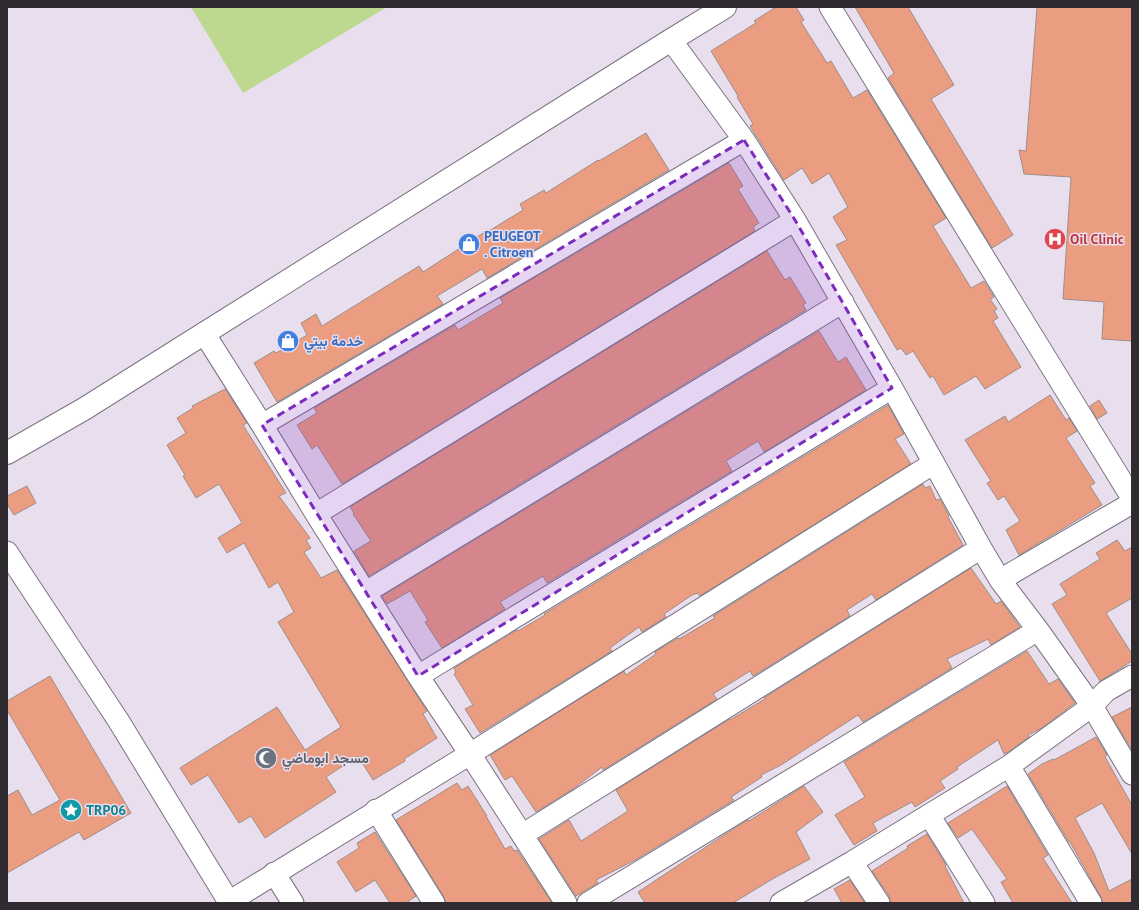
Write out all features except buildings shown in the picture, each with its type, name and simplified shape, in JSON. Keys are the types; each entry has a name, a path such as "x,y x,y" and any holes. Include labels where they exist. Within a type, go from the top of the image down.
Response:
{"street":[{"path":"7,453 84,409 670,40 725,7"},
{"path":"830,7 1132,498"},
{"path":"670,40 744,140 795,220 844,302 1000,580 1038,630 1092,706 1132,774"},
{"path":"262,425 744,140"},
{"path":"316,514 795,220"},
{"path":"366,592 844,302"},
{"path":"204,333 418,676 566,903"},
{"path":"418,676 892,388"},
{"path":"7,552 118,720 228,902 376,810 470,754 934,463"},
{"path":"1000,580 1132,503"},
{"path":"522,835 981,548"},
{"path":"588,903 1038,630"},
{"path":"782,903 1009,766 1092,706 1106,691 1132,676"},
{"path":"1009,766 1091,903"},
{"path":"376,810 430,902"},
{"path":"929,815 984,903"},
{"path":"852,862 879,903"},
{"path":"274,873 293,903"}],"highlighted area":[{"path":"744,140 795,220 892,388 418,676 262,425"}],"green space":[{"path":"191,7 387,7 243,93"}],"place":[{"name":"Oil Clinic","path":"1055,239"},
{"name":"PEUGEOT . Citroen","path":"469,244"},
{"name":"خدمة بيتي","path":"288,341"},
{"name":"مسجد ابوماضي","path":"266,758"},
{"name":"TRP06","path":"71,810"}]}
